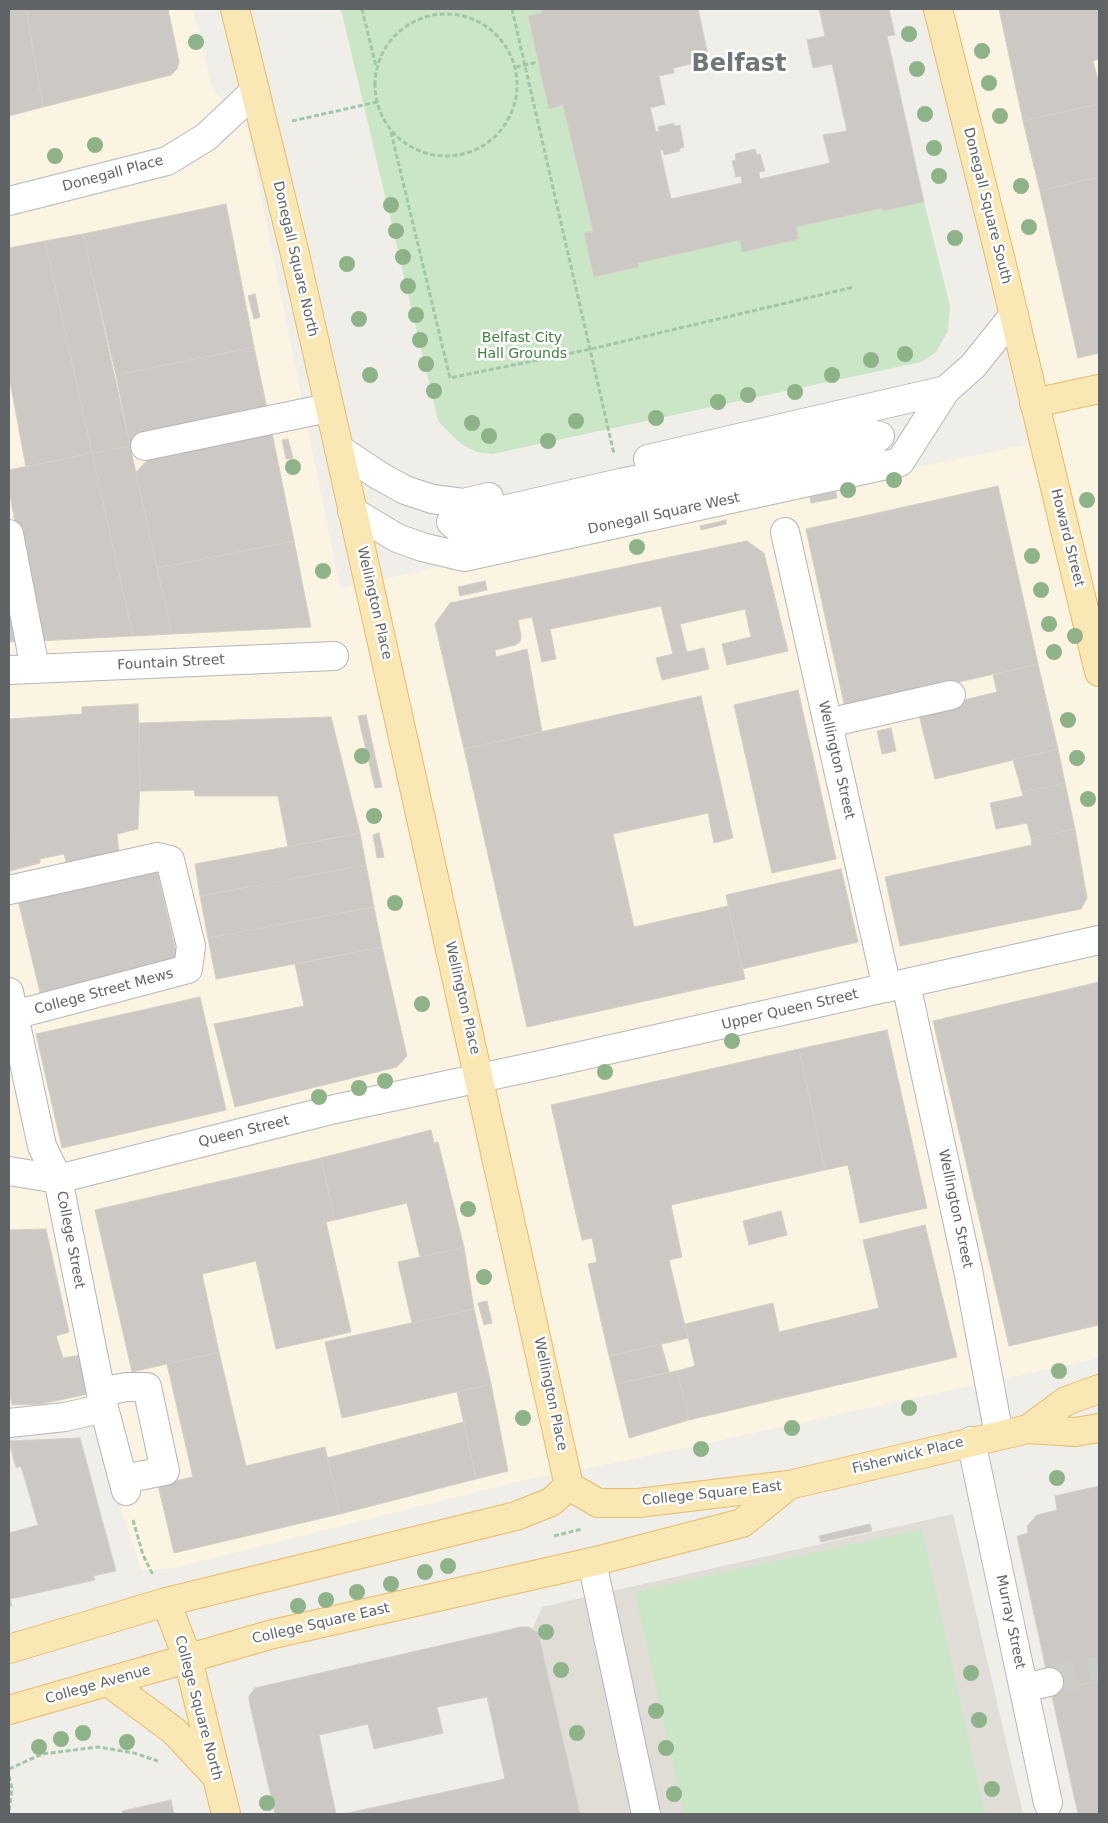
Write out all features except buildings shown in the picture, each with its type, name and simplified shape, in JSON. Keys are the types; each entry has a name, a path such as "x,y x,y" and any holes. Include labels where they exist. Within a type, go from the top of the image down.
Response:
{"main road":[{"name":"Donegall Square North","path":"235,9 352,511"},
{"name":"Donegall Square South","path":"938,9 1034,403"},
{"path":"1034,403 1099,389"},
{"name":"Howard Street","path":"1034,403 1099,672"},
{"name":"Wellington Place","path":"352,511 569,1486"},
{"name":"Fisherwick Place","path":"1028,1429 1066,1400 1099,1389"},
{"name":"Fisherwick Place","path":"789,1485 1028,1429 1075,1432 1099,1428"},
{"name":"College Square East","path":"569,1486 598,1504 638,1503 789,1485"},
{"name":"College Square East","path":"188,1659 295,1628 592,1562 742,1523 789,1485"},
{"path":"9,1649 173,1601 516,1516 550,1502 569,1486"},
{"name":"College Square North","path":"173,1601 226,1814"},
{"name":"College Avenue","path":"9,1710 188,1659"},
{"path":"108,1682 174,1731 218,1779"}],"street":[{"name":"Donegall Place","path":"9,201 167,161 206,137 255,91"},
{"name":"Donegall Square West","path":"352,511 397,538 422,547 464,557 900,462 946,390 973,366 1014,315"},
{"name":"Donegall Square West","path":"339,449 378,476 405,490 432,499 463,503 946,390"},
{"path":"145,446 328,408"},
{"path":"867,433 880,436 868,446 775,469 465,535 451,522 620,483 867,433"},
{"name":"Wellington Street","path":"785,532 828,723 897,986 968,1270 999,1435"},
{"path":"9,534 35,669"},
{"name":"Fountain Street","path":"9,670 334,656"},
{"path":"828,723 951,695"},
{"name":"College Street Mews","path":"9,890 158,857 170,860 192,946 188,969 11,1004"},
{"name":"Upper Queen Street","path":"477,1079 1099,940"},
{"name":"College Street","path":"11,1004 42,1146 58,1179 103,1400 124,1485"},
{"name":"Queen Street","path":"9,1171 58,1179 336,1109 477,1079"},
{"path":"9,1423 65,1417 103,1400 126,1387 147,1387 165,1471 124,1485"},
{"name":"Murray Street","path":"971,1441 1036,1685 1048,1803"},
{"path":"592,1562 646,1814"}],"path":[{"path":"362,9 376,67"},
{"path":"512,9 609,430"},
{"path":"444,12 467,16 488,26 505,42 516,67 518,87 513,111 500,132 481,148 458,156 434,156 411,147 392,132 382,118 376,102 374,84 376,67 385,46 401,28 421,17 444,12"},
{"path":"516,67 538,62"},
{"path":"264,127 376,102"},
{"path":"392,132 450,378 591,348 854,287"},
{"path":"124,1485 143,1555 153,1575"},
{"path":"9,1769 42,1754 98,1747 134,1753 160,1762"},
{"path":"9,1776 12,1788 9,1810"}],"shaded area":[{"path":"9,9 193,9 212,88 247,128 340,588 1034,443 931,9 1099,9 1099,1358 629,1460 520,1481 173,1568 142,1571 91,1421 9,1431"},
{"path":"953,1514 1023,1814 580,1814 539,1637 533,1628 542,1607"}],"green space":[{"name":"Belfast City Hall Grounds","path":"341,9 541,9 542,13 528,17 549,108 563,105 593,231 584,233 595,277 638,267 638,263 740,240 742,251 799,239 796,227 882,208 882,211 924,202 950,306 948,331 936,352 921,362 492,454 477,452 461,444 438,421"},
{"path":"922,1529 985,1814 684,1814 635,1592"}],"tunnel":[{"path":"1049,1682 1099,1670"}],"district":[{"name":"Belfast","path":"739,65"}]}
